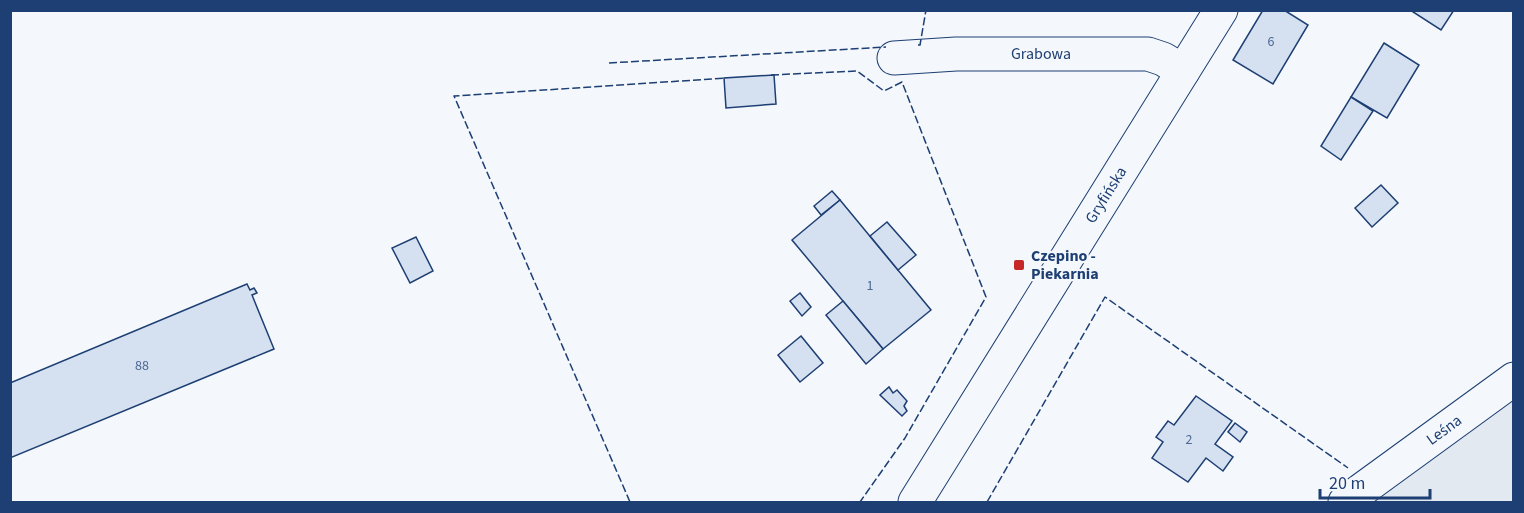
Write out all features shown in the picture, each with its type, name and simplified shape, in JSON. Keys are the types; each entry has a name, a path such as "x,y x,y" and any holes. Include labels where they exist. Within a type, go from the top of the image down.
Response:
{"main road":[{"name":"Gryfińska","path":"915,502 1221,10"},
{"name":"Grabowa","path":"894,58 956,54 1148,54 1183,71"},
{"name":"Leśna","path":"1344,502 1514,379"}],"shaded area":[{"path":"1513,397 1513,502 1366,502"}],"building":[{"path":"1263,10 1284,10 1308,25 1273,84 1233,60"},
{"path":"1410,10 1454,10 1441,30"},
{"path":"1384,43 1419,65 1387,118 1351,97"},
{"path":"774,75 776,104 726,108 724,78"},
{"path":"1351,97 1373,111 1341,160 1321,146"},
{"path":"1381,185 1398,203 1372,227 1355,208"},
{"path":"832,191 840,200 821,215 814,206"},
{"path":"840,200 931,310 883,349 792,240"},
{"path":"887,222 916,255 898,270 870,236"},
{"path":"416,237 433,271 410,283 392,248"},
{"path":"247,284 250,290 254,288 257,293 252,295 274,349 10,458 10,383"},
{"path":"800,293 811,307 802,316 790,301"},
{"path":"843,301 883,349 866,364 826,315"},
{"path":"801,336 823,363 800,382 778,355"},
{"path":"889,387 893,393 897,390 907,401 904,406 907,411 902,416 880,395"},
{"path":"1196,396 1232,421 1215,444 1233,457 1223,471 1206,458 1188,482 1152,458 1163,442 1156,437 1168,421 1174,425"},
{"path":"1235,423 1247,432 1240,442 1228,432"}],"fence":[{"path":"918,45 920,45 926,10"},
{"path":"609,63 886,47"},
{"path":"771,75 857,71 884,91 902,82 986,297 905,438 860,502"},
{"path":"630,502 454,96 726,78"},
{"path":"987,502 1105,297 1348,468"}],"place":[{"name":"Czepino - Piekarnia","path":"1019,265"}]}
